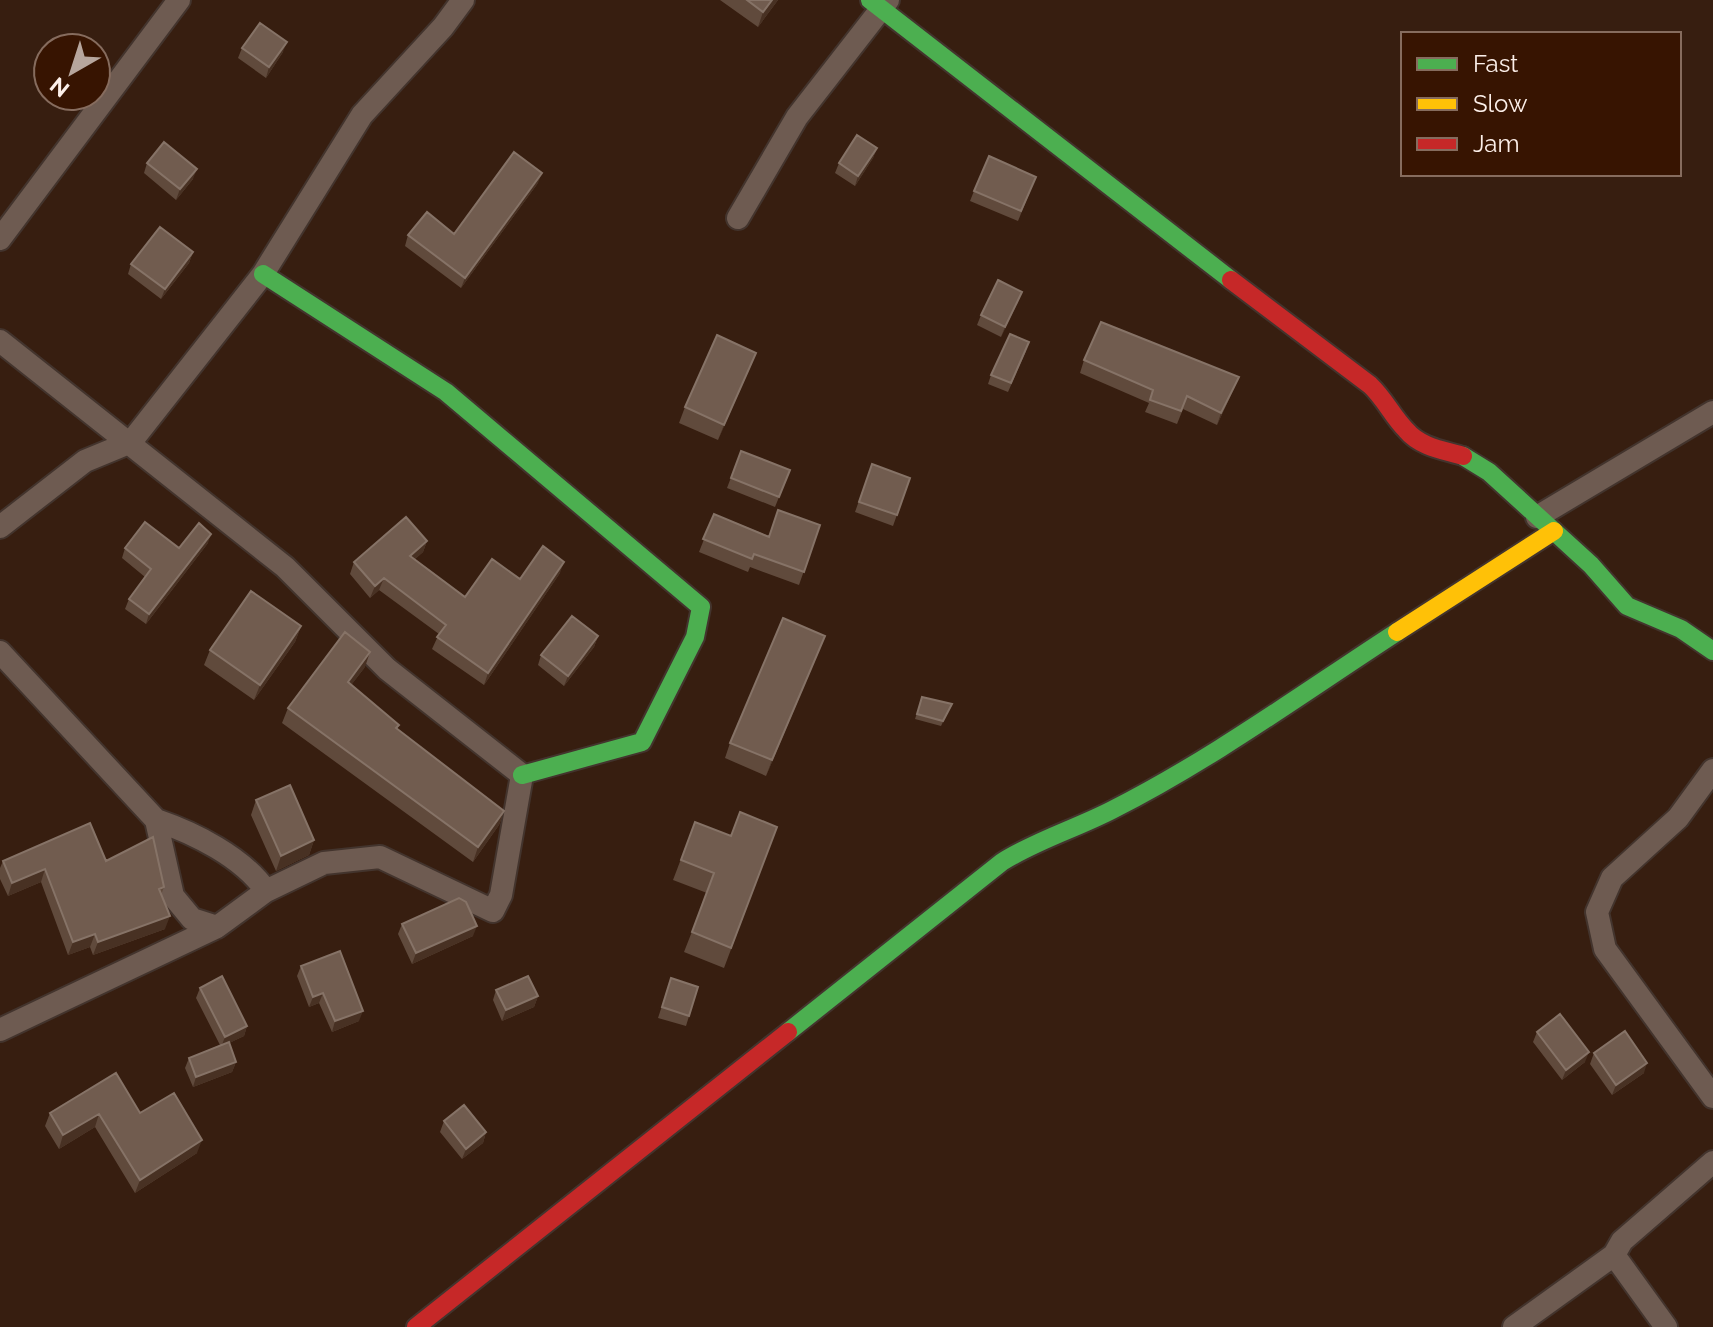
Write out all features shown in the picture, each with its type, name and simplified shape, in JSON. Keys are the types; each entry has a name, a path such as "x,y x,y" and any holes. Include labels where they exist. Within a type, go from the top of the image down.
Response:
{"street":[{"path":"0,239 179,0"},
{"path":"0,527 85,461 131,442 263,274 362,115 443,27 463,0"},
{"path":"738,218 797,117 880,3 1022,121 1370,385 1383,397 1406,431 1423,444 1469,458 1591,565 1627,606 1681,629 1713,651"},
{"path":"263,274 446,392 701,607 695,637 642,742 522,775"},
{"path":"0,341 285,567 387,669 522,775"},
{"path":"416,1327 1002,862 1032,843 1111,811 1194,763 1713,412"},
{"path":"0,652 156,820 184,830 254,874 266,891"},
{"path":"1713,770 1678,818 1612,878 1597,912 1605,949 1713,1097"},
{"path":"0,1030 217,927 266,891 324,863 380,857 493,911 501,895 522,775"},
{"path":"156,820 173,896 192,919 217,927"},
{"path":"1514,1327 1614,1255 1622,1241 1713,1162"},
{"path":"1614,1255 1666,1327"}],"building":[{"path":"747,0 772,0 763,12"},
{"path":"260,23 287,42 269,67 242,48"},
{"path":"857,135 877,148 858,176 839,163"},
{"path":"164,142 197,169 180,189 147,163"},
{"path":"514,152 542,173 465,278 408,235 427,212 454,234"},
{"path":"989,156 1036,177 1021,211 974,191"},
{"path":"160,227 193,252 165,289 131,264"},
{"path":"998,280 1022,292 1005,327 981,315"},
{"path":"1101,322 1239,377 1221,413 1187,396 1181,411 1150,400 1153,390 1084,360"},
{"path":"1010,334 1029,342 1011,383 991,375"},
{"path":"717,335 756,353 724,425 685,407"},
{"path":"741,451 790,470 779,497 731,478"},
{"path":"872,464 910,478 897,515 859,502"},
{"path":"778,510 820,525 804,572 754,554 752,559 703,539 714,514 769,537"},
{"path":"406,517 427,541 410,556 465,597 492,559 520,579 543,546 564,562 488,673 437,637 446,625 384,578 375,586 354,562"},
{"path":"145,522 179,548 199,523 211,534 149,614 129,599 151,569 125,548"},
{"path":"251,591 301,626 260,685 210,650"},
{"path":"572,616 598,636 568,676 541,655"},
{"path":"783,618 825,636 772,760 730,743"},
{"path":"345,632 370,652 348,682 399,725 396,728 504,811 478,847 288,708"},
{"path":"922,697 952,704 943,721 917,714"},
{"path":"290,785 314,840 281,856 256,800"},
{"path":"740,812 777,827 731,948 692,932 714,873 681,860 695,822 731,836"},
{"path":"90,823 106,861 153,837 164,887 159,889 170,916 98,942 95,934 73,942 45,869 12,883 3,861"},
{"path":"459,898 466,902 477,926 416,953 402,924"},
{"path":"340,951 363,1011 335,1021 323,993 313,997 301,966"},
{"path":"222,976 247,1026 225,1037 200,988"},
{"path":"528,976 538,996 506,1010 496,990"},
{"path":"671,978 698,987 689,1016 662,1007"},
{"path":"1560,1014 1589,1052 1566,1070 1537,1032"},
{"path":"1625,1031 1647,1063 1616,1085 1594,1053"},
{"path":"229,1042 236,1062 196,1077 189,1058"},
{"path":"116,1073 140,1113 174,1093 202,1140 140,1180 99,1114 63,1135 50,1113"},
{"path":"464,1105 486,1132 466,1149 444,1121"}],"traffic: fast":[{"path":"870,0 1231,280"},
{"path":"263,274 446,392 701,607 695,637 642,742 522,775"},
{"path":"1463,456 1489,472 1591,565 1627,606 1681,629 1713,651"},
{"path":"788,1032 1002,862 1112,810 1185,770 1397,632"}],"traffic: slow":[{"path":"1397,632 1554,531"}],"traffic: jam":[{"path":"1231,280 1370,385 1412,436 1432,447 1463,456"},
{"path":"416,1327 788,1032"}]}
